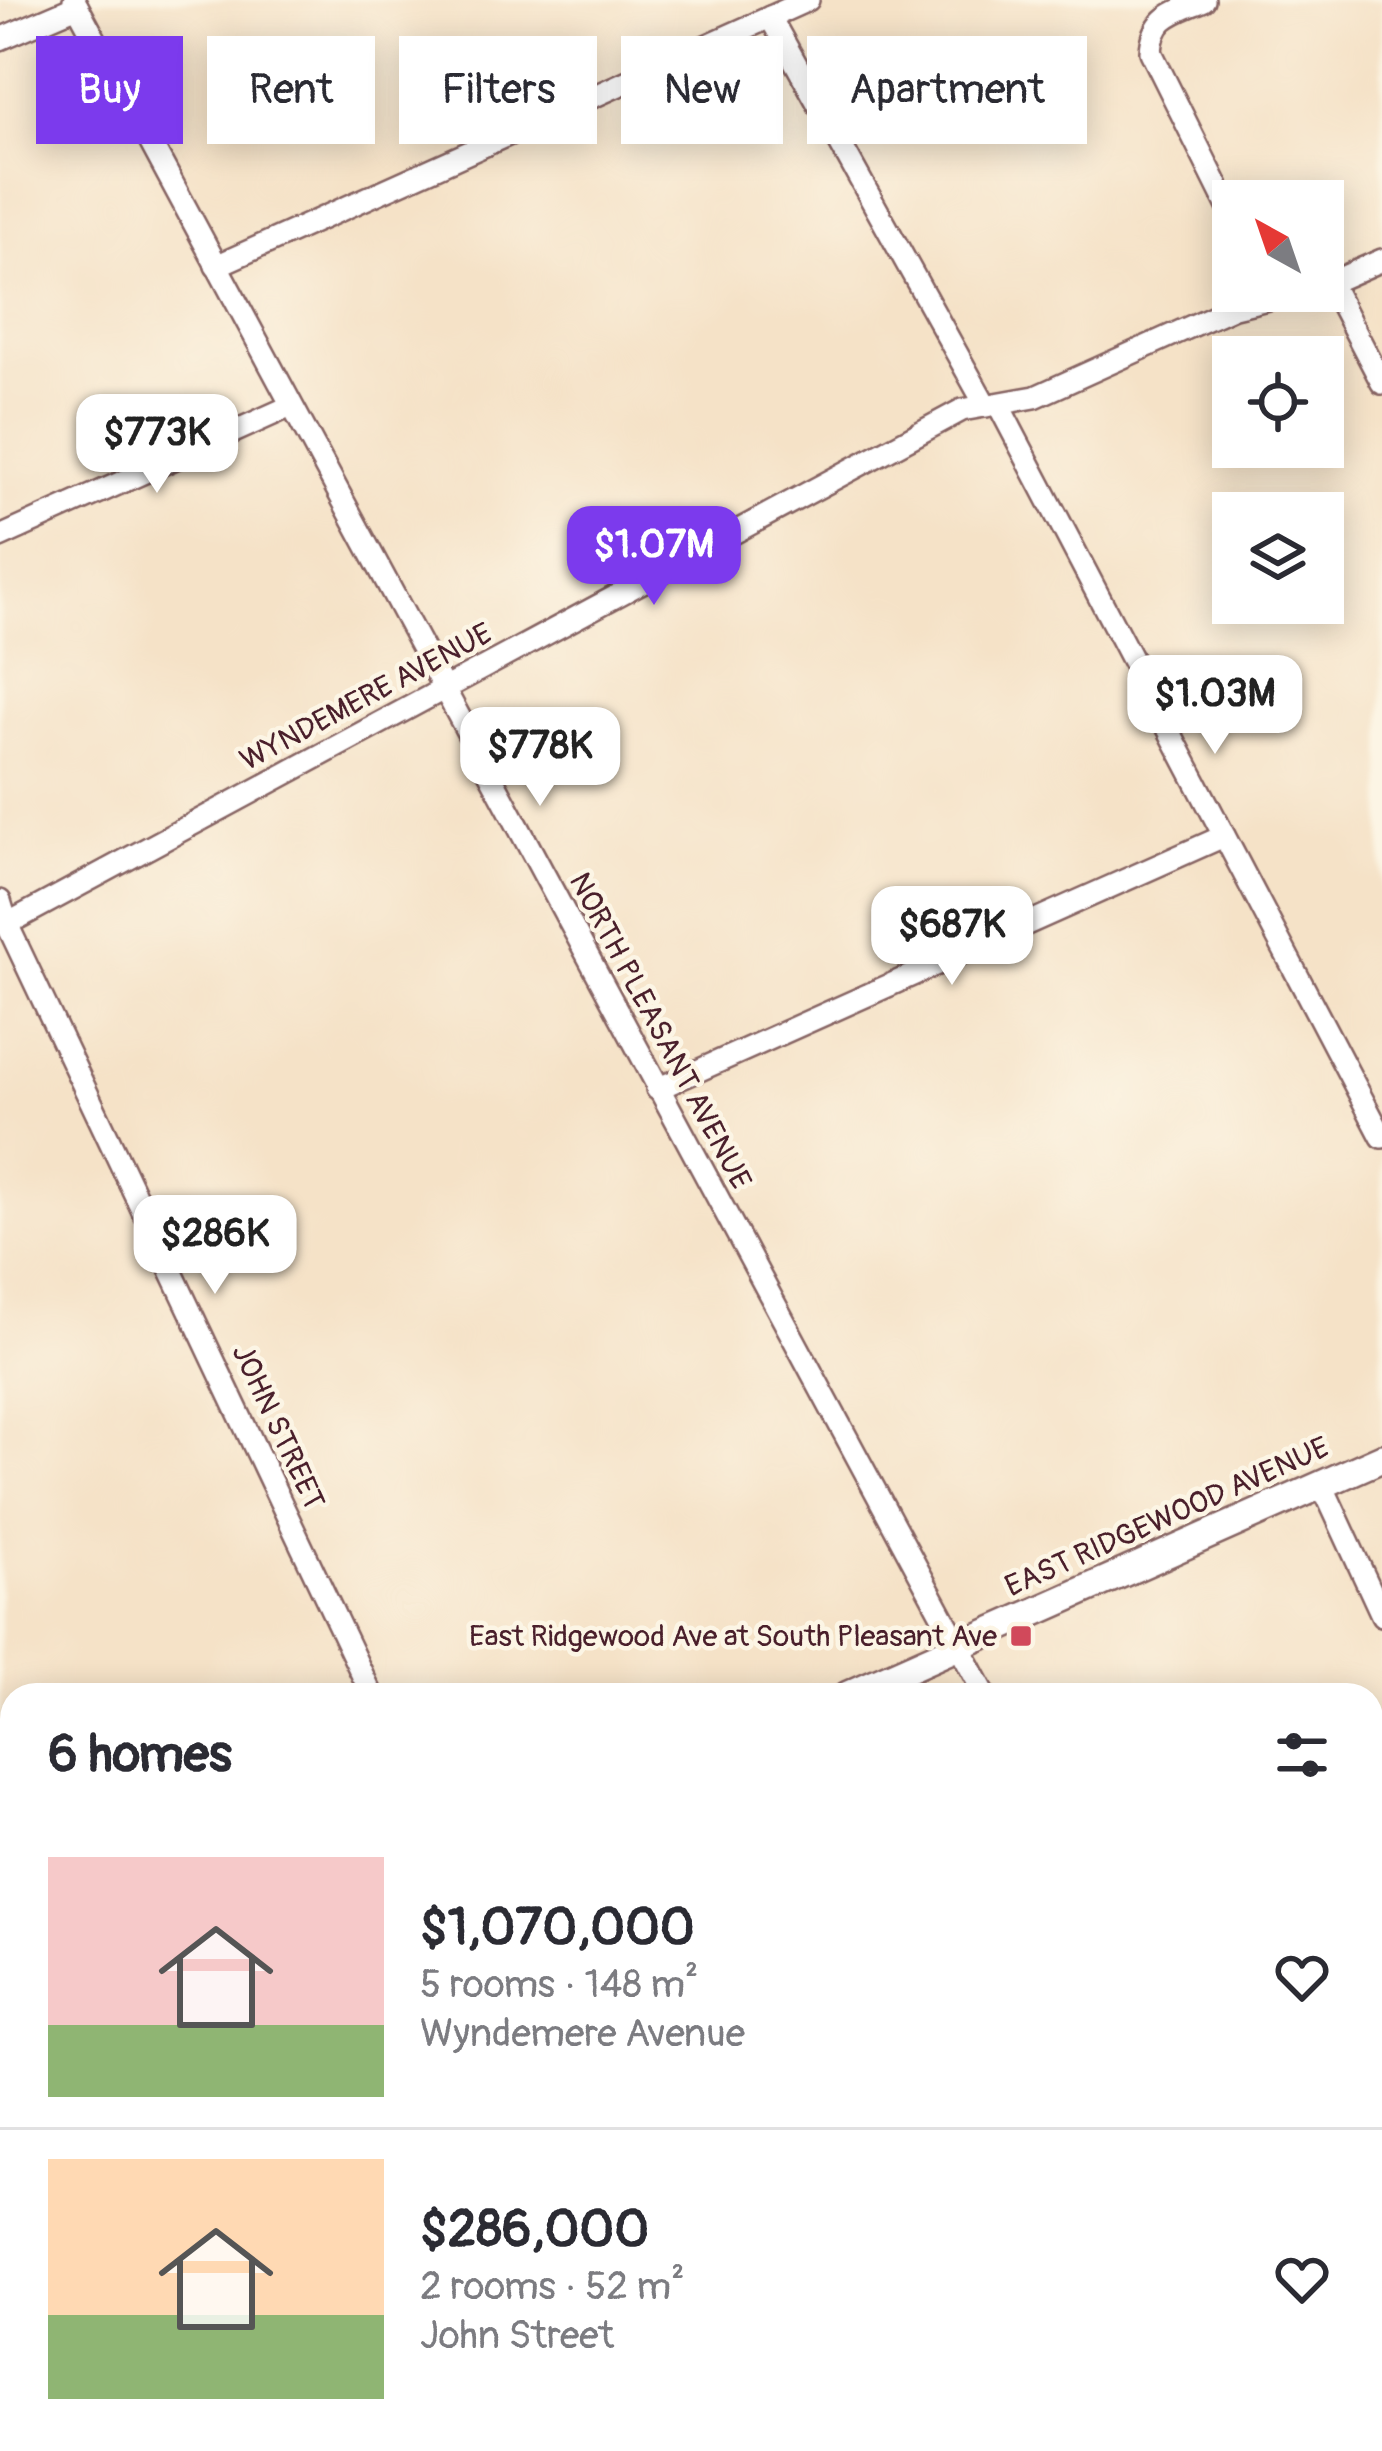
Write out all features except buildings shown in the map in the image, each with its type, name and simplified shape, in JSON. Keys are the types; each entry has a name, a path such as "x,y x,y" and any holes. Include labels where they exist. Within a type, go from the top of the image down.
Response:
{"main road":[{"name":"EAST RIDGEWOOD AVENUE","path":"874,1683 1382,1458"}],"street":[{"path":"217,266 772,10 808,0"},
{"path":"1204,0 1176,12 1152,32 1150,52 1214,180"},
{"path":"0,40 75,3"},
{"name":"NORTH PLEASANT AVENUE","path":"75,3 979,1683"},
{"path":"772,10 992,405 1382,1137"},
{"path":"1344,277 1382,260"},
{"name":"WYNDEMERE AVENUE","path":"7,924 962,410 1035,397 1225,312"},
{"path":"1342,312 1382,383"},
{"path":"0,537 291,406"},
{"path":"657,1089 1224,836"},
{"path":"0,901 7,924"},
{"name":"JOHN STREET","path":"7,924 366,1683"},
{"path":"1322,1485 1382,1615"}],"place":[{"name":"East Ridgewood Ave at South Pleasant Ave","path":"1021,1636"}]}
